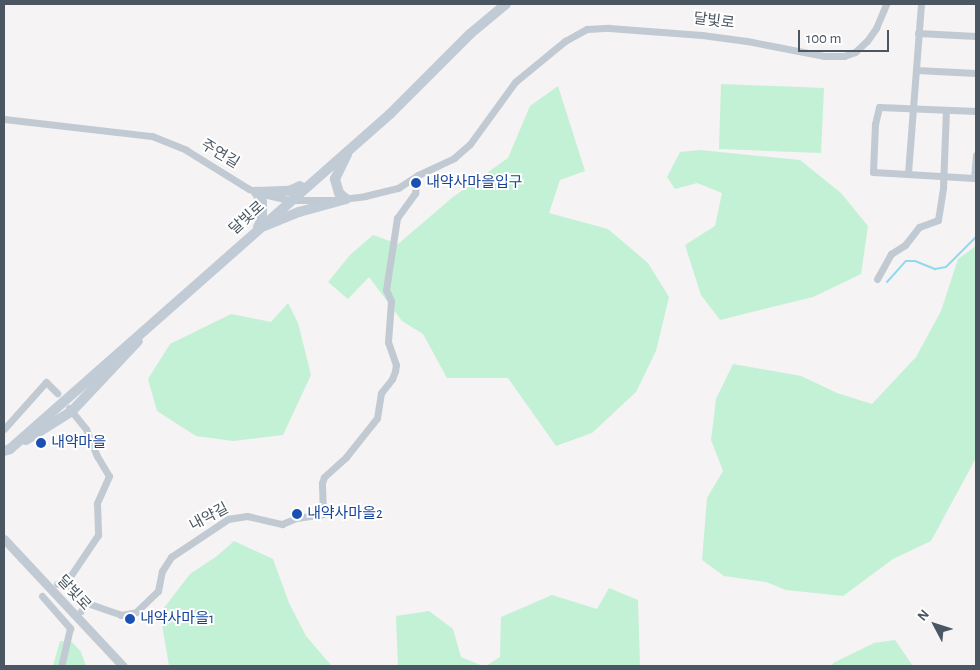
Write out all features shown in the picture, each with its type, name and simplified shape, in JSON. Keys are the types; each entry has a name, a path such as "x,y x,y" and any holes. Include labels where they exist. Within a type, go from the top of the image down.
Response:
{"main road":[{"name":"달빛로","path":"7,450 289,200 390,114 470,34 506,4"},
{"path":"346,198 339,193 335,179 343,161 354,145"},
{"path":"256,230 262,219 262,202 256,192 289,191 310,182"},
{"path":"256,230 299,212 346,198"},
{"path":"7,450 70,409 131,350 154,321"}],"street":[{"name":"달빛로","path":"418,175 443,164 463,151 515,82 565,41 587,29 618,28 702,35 747,40 824,56 844,56 855,52 867,41 876,28 886,4"},
{"path":"908,173 921,4"},
{"path":"918,33 976,36"},
{"path":"916,70 976,74"},
{"path":"976,111 879,107 875,124 872,172 974,178 976,154"},
{"path":"877,280 891,254 905,244 919,227 938,220 946,110"},
{"name":"주연길","path":"4,119 152,136 186,150 256,192 289,200 346,198 398,188 418,175"},
{"name":"내약길","path":"69,581 71,588 87,603 121,615 136,612 158,591 162,571 171,557 228,519 247,516 282,524 296,518 323,514 322,483 324,477 346,457 377,418 380,393 392,379 395,372 396,365 388,342 391,301 386,290 397,218 416,193 418,175"},
{"path":"4,429 46,382 57,393"},
{"path":"56,584 69,581 72,572 98,535 96,510 109,476 96,456 90,436 70,409"},
{"name":"달빛로","path":"4,539 122,666"},
{"path":"42,596 70,628 61,666"},
{"path":"81,611 87,603"}],"green space":[{"path":"721,84 824,88 821,153 719,149"},
{"path":"558,86 585,171 560,180 549,213 608,229 648,263 669,297 656,351 636,392 592,433 556,446 508,378 447,378 423,334 402,321 369,277 348,299 328,282 350,255 373,235 398,244 453,197 508,158 530,106"},
{"path":"700,150 800,160 841,193 868,226 861,274 813,297 720,320 701,295 685,245 715,226 722,193 697,183 675,189 667,177 680,152"},
{"path":"976,246 976,458 931,541 893,559 843,596 786,590 766,582 724,576 702,560 707,498 723,471 711,440 716,399 733,364 801,376 837,393 872,404 916,357 941,311 958,259"},
{"path":"288,303 298,323 311,375 283,435 233,441 196,436 157,411 148,379 170,344 231,314 271,322"},
{"path":"234,541 273,559 289,603 306,636 330,666 169,666 160,613 190,574 217,556"},
{"path":"609,588 638,600 640,666 486,666 500,657 501,617 552,595 597,609"},
{"path":"429,611 453,629 461,657 483,666 398,666 396,616"},
{"path":"895,640 913,666 832,666 833,663 874,643"},
{"path":"60,641 72,642 81,652 86,666 53,666"}],"waterway":[{"path":"887,282 906,261 915,261 935,269 946,267 976,237"}],"place":[{"name":"내약사마을입구","path":"416,183"},
{"name":"내약마을","path":"41,443"},
{"name":"내약사마을2","path":"297,514"},
{"name":"내약사마을1","path":"130,619"}]}
